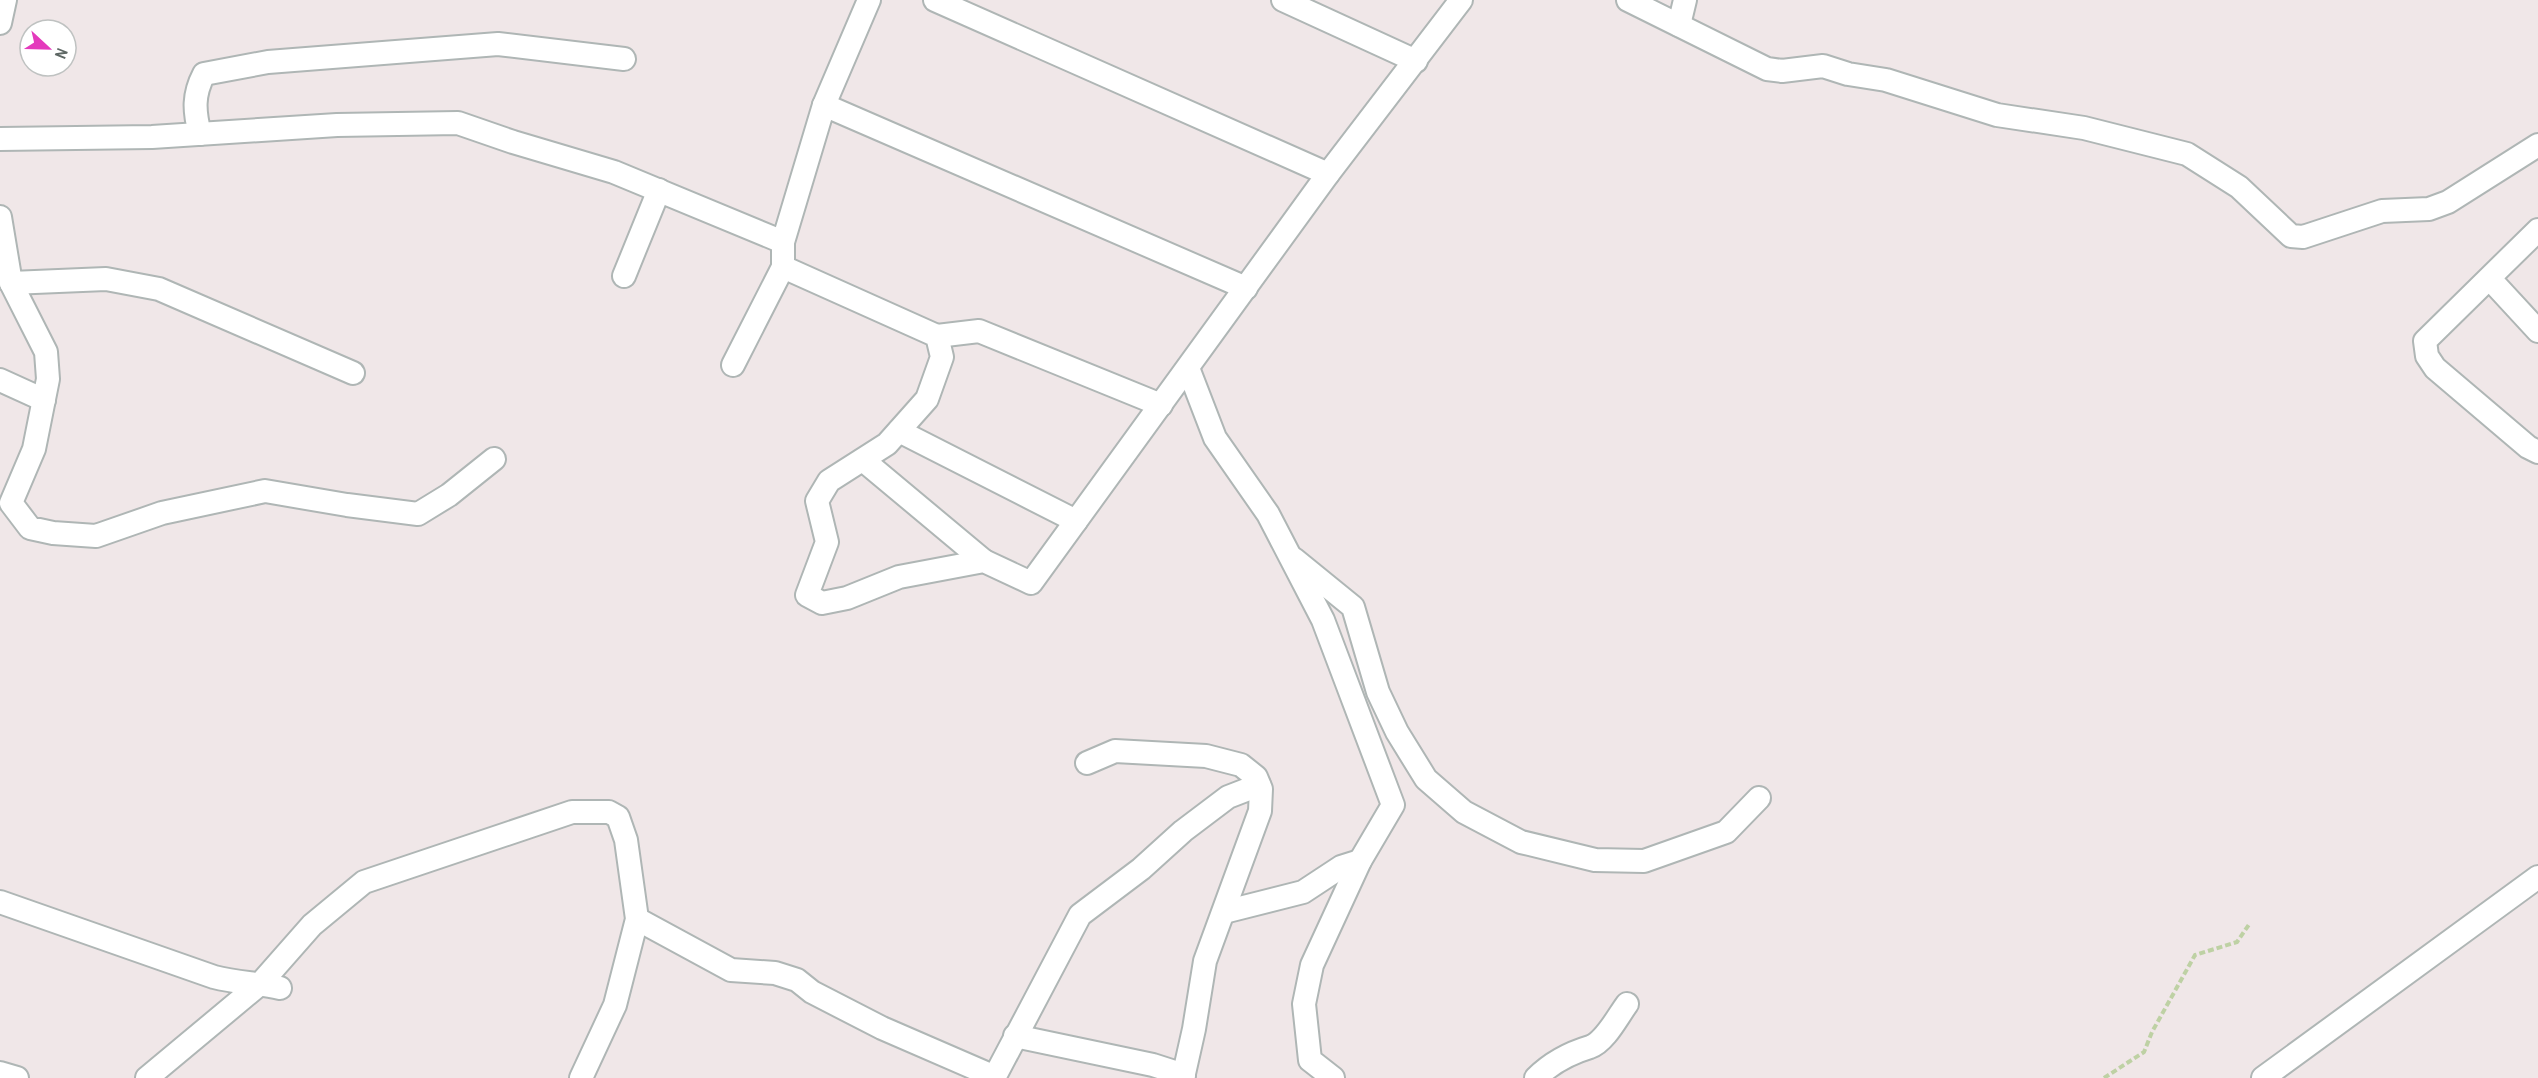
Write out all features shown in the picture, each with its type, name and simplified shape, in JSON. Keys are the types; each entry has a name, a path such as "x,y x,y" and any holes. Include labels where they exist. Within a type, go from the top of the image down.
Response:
{"street":[{"path":"0,23 5,0"},
{"path":"733,365 783,267 783,242 824,105 869,0"},
{"path":"936,0 1328,174"},
{"path":"1283,0 1416,61"},
{"path":"863,460 984,561 1030,584 1328,174 1461,0"},
{"path":"1628,0 1767,69 1782,71 1823,66 1848,74 1886,80 1997,115 2084,128 2187,154 2239,187 2291,236 2303,237 2382,212 2429,208 2448,202 2538,145"},
{"path":"1679,24 1685,0"},
{"path":"200,134 195,115 196,90 204,74 268,62 498,44 624,58"},
{"path":"824,105 1246,288"},
{"path":"0,139 200,134 337,125 458,123 614,172 783,242"},
{"path":"624,276 659,190"},
{"path":"0,217 12,283 46,351 48,379 34,449 4,506 30,528 54,534 96,536 162,513 265,491 418,514 449,495 494,459"},
{"path":"2538,230 2425,341 2427,356 2443,375 2528,447 2538,452"},
{"path":"783,267 937,336 979,331 1161,405"},
{"path":"12,283 106,279 159,289 353,373"},
{"path":"2490,279 2538,331"},
{"path":"937,336 942,357 927,399 887,444 829,481 817,501 827,542 807,595 822,603 847,597 899,577 984,561"},
{"path":"1188,369 1215,438 1268,514 1323,620 1393,805 1360,861 1312,965 1304,1004 1310,1060 1333,1078"},
{"path":"0,380 45,400"},
{"path":"899,431 1076,521"},
{"path":"1288,554 1353,607 1378,692 1397,732 1426,779 1464,812 1521,842 1595,860 1644,861 1726,832 1759,798"},
{"path":"1015,1036 1153,1065 1183,1076 1205,961 1260,811 1259,785 1256,777 1241,765 1206,756 1115,751 1087,763"},
{"path":"637,919 731,970 775,973 797,980 812,992 882,1028 994,1078 1080,915 1141,869 1183,831 1228,797 1259,785"},
{"path":"147,1078 271,985 312,925 364,882 572,812 609,812 618,817 626,840 637,919 615,1005 581,1078"},
{"path":"1224,912 1304,892 1341,867 1360,861"},
{"path":"2263,1078 2538,877"},
{"path":"0,902 214,977 237,983 271,985"},
{"path":"1536,1078 1565,1056 1582,1047 1591,1047 1602,1037 1628,1004"},
{"path":"0,1073 17,1078"}],"path":[{"path":"2104,1078 2144,1052 2152,1032 2195,955 2237,942 2250,923"}]}
